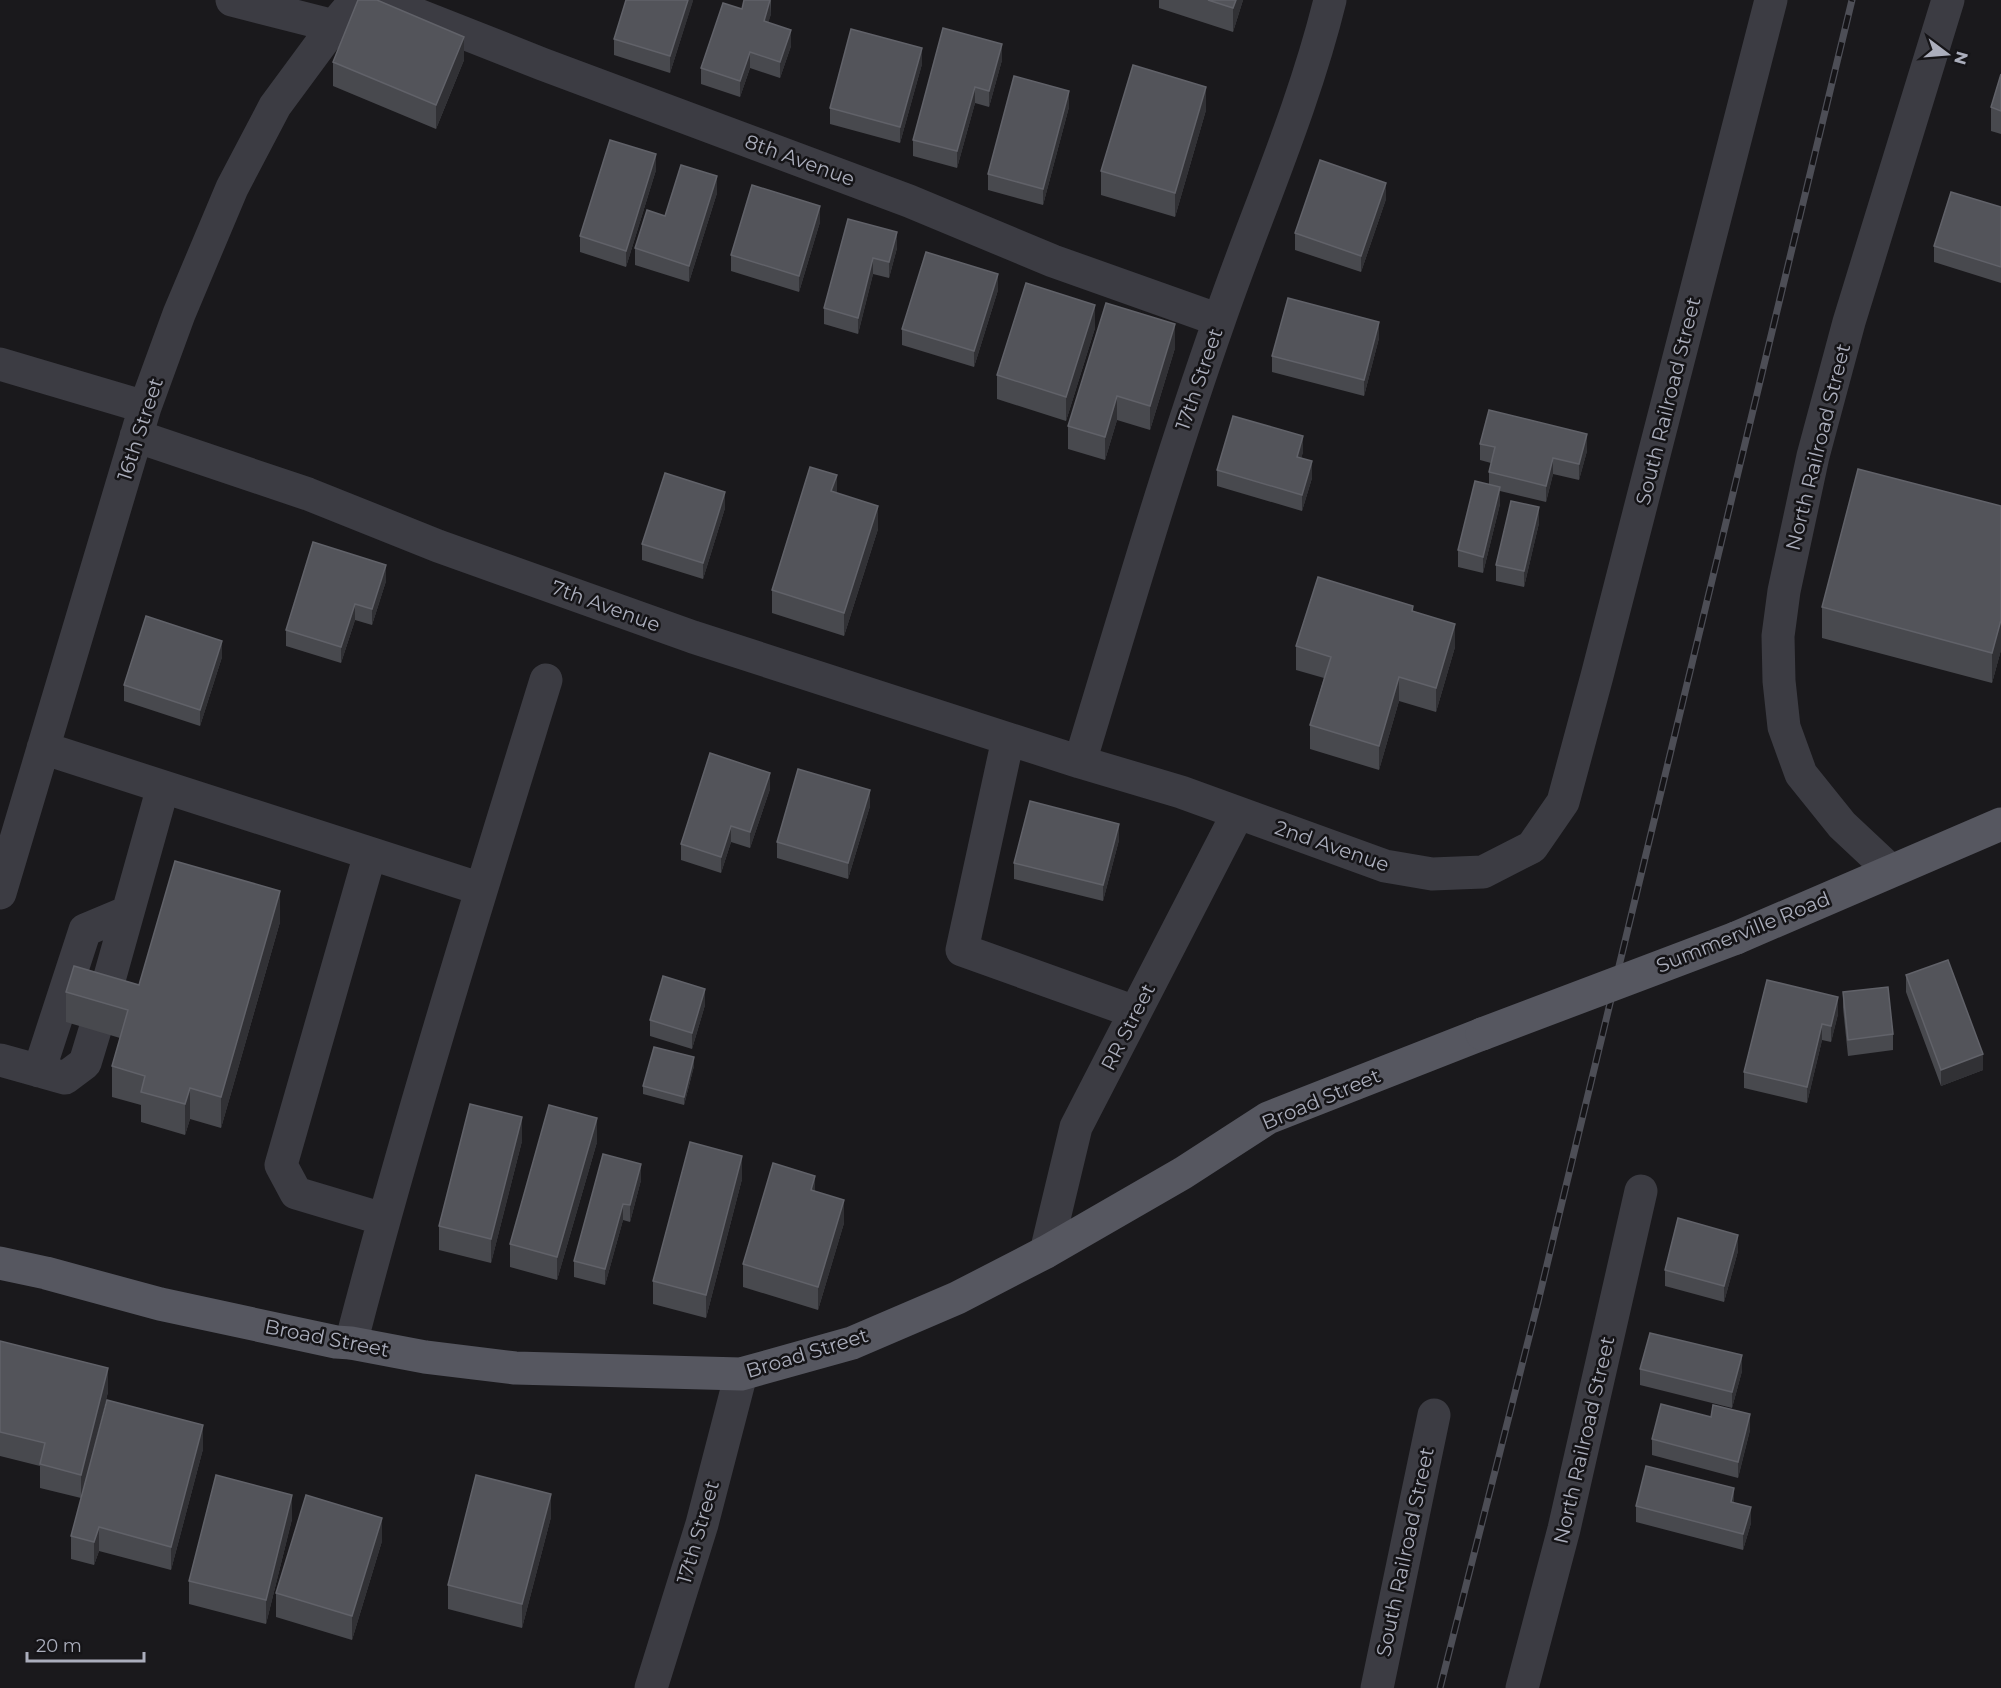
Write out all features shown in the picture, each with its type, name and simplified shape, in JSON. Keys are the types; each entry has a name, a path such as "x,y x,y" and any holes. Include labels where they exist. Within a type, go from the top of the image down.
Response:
{"main road":[{"name":"Summerville Road","path":"1482,1034 1736,938 2001,824"},
{"name":"Broad Street","path":"0,1263 160,1304 336,1342 425,1357 515,1368 741,1374 852,1343 957,1298 1046,1252 1183,1173 1268,1118 1482,1034"}],"street":[{"path":"232,0 334,26"},
{"name":"16th Street","path":"0,893 140,421 179,314 232,188 274,106 356,0"},
{"name":"8th Avenue","path":"380,0 542,64 909,201 1053,261 1219,321"},
{"name":"17th Street","path":"1080,762 1176,448 1219,321 1319,44 1330,0"},
{"name":"South Railroad Street","path":"1563,802 1598,676 1771,0"},
{"name":"North Railroad Street","path":"1890,870 1842,825 1801,774 1784,727 1779,681 1778,636 1784,591 1813,456 1843,345 1948,0"},
{"name":"7th Avenue","path":"0,364 140,421 308,494 438,546 693,638 1080,762"},
{"path":"351,1343 383,1219 546,680"},
{"path":"1008,738 962,950 1135,1012"},
{"path":"43,748 481,889"},
{"name":"2nd Avenue","path":"1080,762 1181,792 1385,866 1432,874 1483,873 1532,847 1563,802"},
{"path":"0,1060 65,1078 85,1063 163,787"},
{"name":"RR Street","path":"1046,1252 1076,1127 1238,813"},
{"path":"370,855 281,1165 296,1193 383,1219"},
{"path":"39,1071 85,930 128,912"},
{"name":"North Railroad Street","path":"1522,1688 1564,1529 1641,1191"},
{"name":"17th Street","path":"651,1688 702,1524 741,1374"},
{"name":"South Railroad Street","path":"1377,1688 1434,1415"}],"building":[{"path":"358,0 377,0 464,37 436,105 333,62"},
{"path":"626,0 688,0 670,56 614,39"},
{"path":"744,0 770,0 764,21 791,30 780,62 750,52 740,81 701,68 723,3 742,9"},
{"path":"1208,0 1236,0 1233,8"},
{"path":"943,28 1002,44 989,91 975,87 957,151 913,140"},
{"path":"851,29 922,48 900,127 830,108"},
{"path":"1133,65 1206,87 1175,193 1101,171"},
{"path":"2001,74 2001,111 1991,107"},
{"path":"1014,76 1069,91 1043,189 988,174"},
{"path":"610,140 656,154 626,251 580,236"},
{"path":"1320,160 1386,183 1361,256 1295,233"},
{"path":"681,165 717,176 689,266 635,248 647,210 665,216"},
{"path":"752,185 820,206 799,276 731,255"},
{"path":"1951,192 2001,207 2001,267 1934,246"},
{"path":"848,219 897,232 889,262 873,258 858,318 824,308"},
{"path":"926,252 998,274 974,351 902,329"},
{"path":"1026,283 1095,305 1066,397 997,375"},
{"path":"1288,298 1379,322 1364,380 1272,356"},
{"path":"1106,303 1175,324 1150,406 1117,396 1105,437 1068,426"},
{"path":"1489,410 1587,434 1579,464 1553,458 1546,486 1489,472 1495,447 1480,444"},
{"path":"1233,416 1303,436 1297,457 1312,461 1302,495 1217,470"},
{"path":"810,467 837,475 831,491 878,506 844,613 772,590"},
{"path":"1858,469 2001,506 2001,620 1992,653 1822,607"},
{"path":"665,473 725,492 703,563 642,544"},
{"path":"1475,481 1500,487 1483,557 1458,550"},
{"path":"1511,501 1539,507 1524,571 1496,565"},
{"path":"313,542 386,565 372,609 355,604 341,647 286,630"},
{"path":"1318,577 1413,606 1412,611 1455,624 1436,688 1399,677 1379,746 1310,725 1331,657 1296,646"},
{"path":"146,616 222,641 200,710 124,685"},
{"path":"710,753 770,773 750,832 731,826 721,857 681,844"},
{"path":"798,769 870,790 848,863 777,842"},
{"path":"1030,801 1119,824 1103,885 1014,863"},
{"path":"175,861 280,891 221,1097 190,1088 185,1104 141,1092 145,1076 112,1066 128,1010 66,992 74,966 139,985"},
{"path":"1948,960 1983,1054 1941,1070 1906,975"},
{"path":"663,976 705,989 692,1033 650,1020"},
{"path":"1767,980 1838,997 1831,1026 1822,1024 1807,1087 1744,1072"},
{"path":"1888,987 1893,1034 1848,1040 1843,992"},
{"path":"654,1047 694,1057 684,1097 643,1086"},
{"path":"470,1104 522,1117 491,1239 439,1226"},
{"path":"549,1105 597,1118 557,1257 510,1244"},
{"path":"690,1142 742,1156 706,1295 653,1281"},
{"path":"603,1154 641,1164 630,1205 623,1204 605,1269 574,1261"},
{"path":"773,1163 815,1176 811,1190 844,1200 818,1287 743,1264"},
{"path":"1678,1218 1738,1235 1724,1286 1665,1270"},
{"path":"1650,1333 1742,1355 1732,1392 1640,1369"},
{"path":"0,1341 108,1368 81,1475 40,1464 45,1443 0,1432"},
{"path":"107,1400 203,1425 171,1547 99,1527 94,1542 71,1536"},
{"path":"1661,1404 1711,1417 1713,1405 1750,1414 1738,1462 1652,1439"},
{"path":"1646,1466 1734,1488 1731,1502 1751,1507 1743,1534 1636,1506"},
{"path":"216,1475 292,1495 266,1600 189,1581"},
{"path":"476,1475 551,1494 522,1604 448,1585"},
{"path":"306,1495 382,1518 352,1616 276,1593"}],"railway":[{"path":"1440,1688 1538,1302 1852,0"}]}
